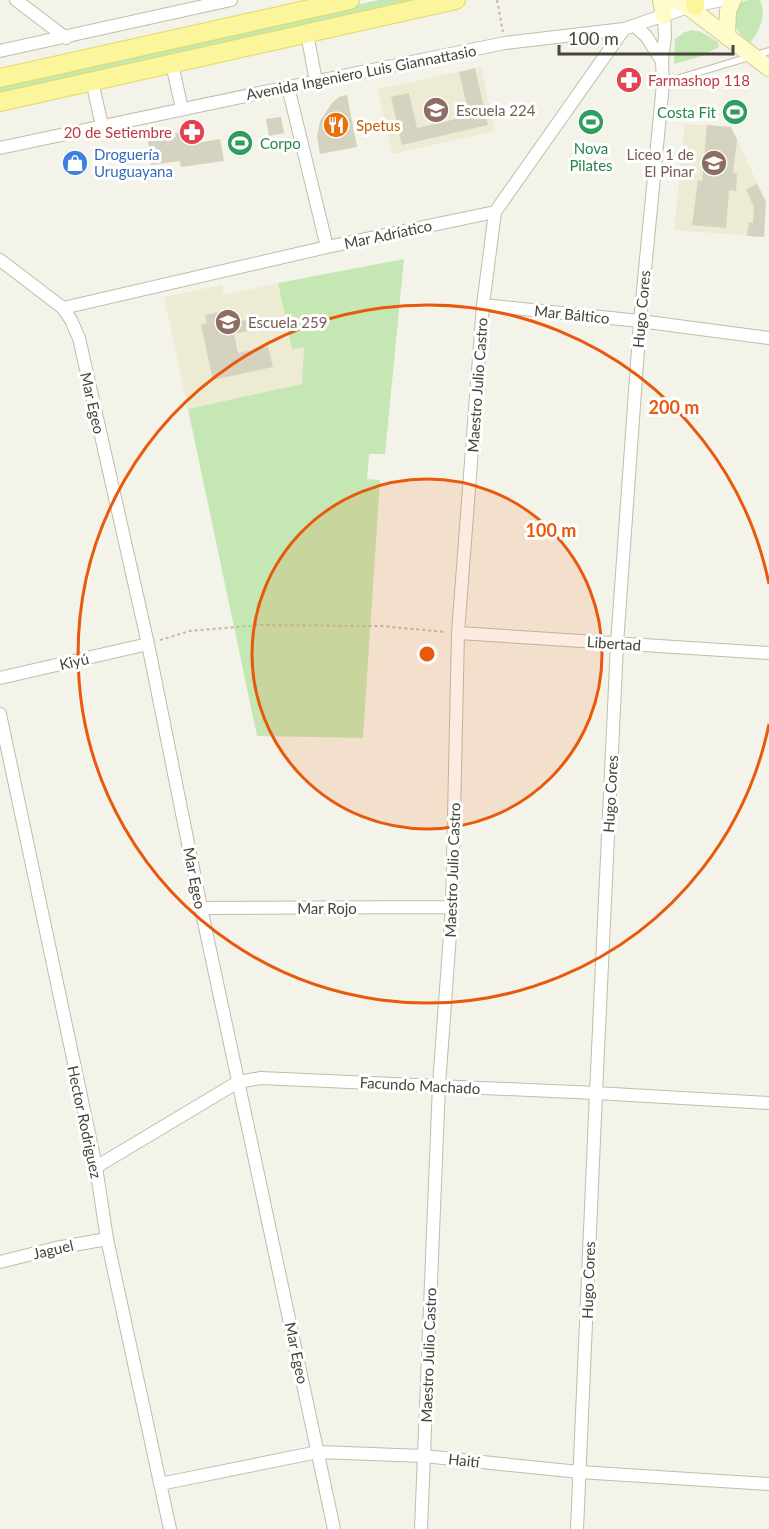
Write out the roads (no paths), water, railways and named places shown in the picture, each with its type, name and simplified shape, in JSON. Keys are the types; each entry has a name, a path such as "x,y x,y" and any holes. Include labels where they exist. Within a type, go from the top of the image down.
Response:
{"main road":[{"path":"0,78 297,6 350,0"},
{"path":"0,102 456,0"}],"street":[{"path":"16,0 66,38"},
{"path":"0,51 231,0"},
{"name":"Avenida Ingeniero Luis Giannattasio","path":"0,148 316,81 505,44 629,28 662,8 722,0"},
{"path":"727,37 728,11 733,0"},
{"path":"686,3 727,37 761,54 769,68"},
{"name":"Hugo Cores","path":"577,1529 617,644 640,321 663,84 662,61 665,36 662,8"},
{"path":"495,212 629,28 646,36 662,61"},
{"path":"307,34 316,81"},
{"path":"172,64 182,109"},
{"path":"92,81 102,126"},
{"path":"288,87 327,247"},
{"name":"Mar Adríatico","path":"63,308 327,247 495,212"},
{"name":"Maestro Julio Castro","path":"421,1529 440,1085 452,907 458,633 483,305 495,212"},
{"name":"Mar Egeo","path":"0,260 63,308 79,338 148,644 201,908 334,1529"},
{"name":"Mar Báltico","path":"483,305 640,321 769,338"},
{"name":"Libertad","path":"458,633 769,653"},
{"name":"Kiyú","path":"0,678 148,644"},
{"name":"Hector Rodriguez","path":"0,714 96,1167 107,1239 170,1529"},
{"name":"Mar Rojo","path":"201,908 452,907"},
{"name":"Facundo Machado","path":"96,1167 238,1082 261,1078 440,1085 769,1103"},
{"name":"Jaguel","path":"0,1262 56,1248 107,1239"},
{"name":"Haití","path":"160,1484 318,1452 424,1456 579,1472 769,1484"}],"lane":[{"path":"663,84 761,54"}],"place":[{"name":"Farmashop 118","path":"629,80"},
{"name":"Escuela 224","path":"436,110"},
{"name":"Costa Fit","path":"735,112"},
{"name":"Nova Pilates","path":"591,122"},
{"name":"Spetus","path":"336,125"},
{"name":"20 de Setiembre","path":"192,132"},
{"name":"Corpo","path":"240,143"},
{"name":"Droguería Uruguayana","path":"75,163"},
{"name":"Liceo 1 de El Pinar","path":"714,163"},
{"name":"Escuela 259","path":"228,322"}]}
